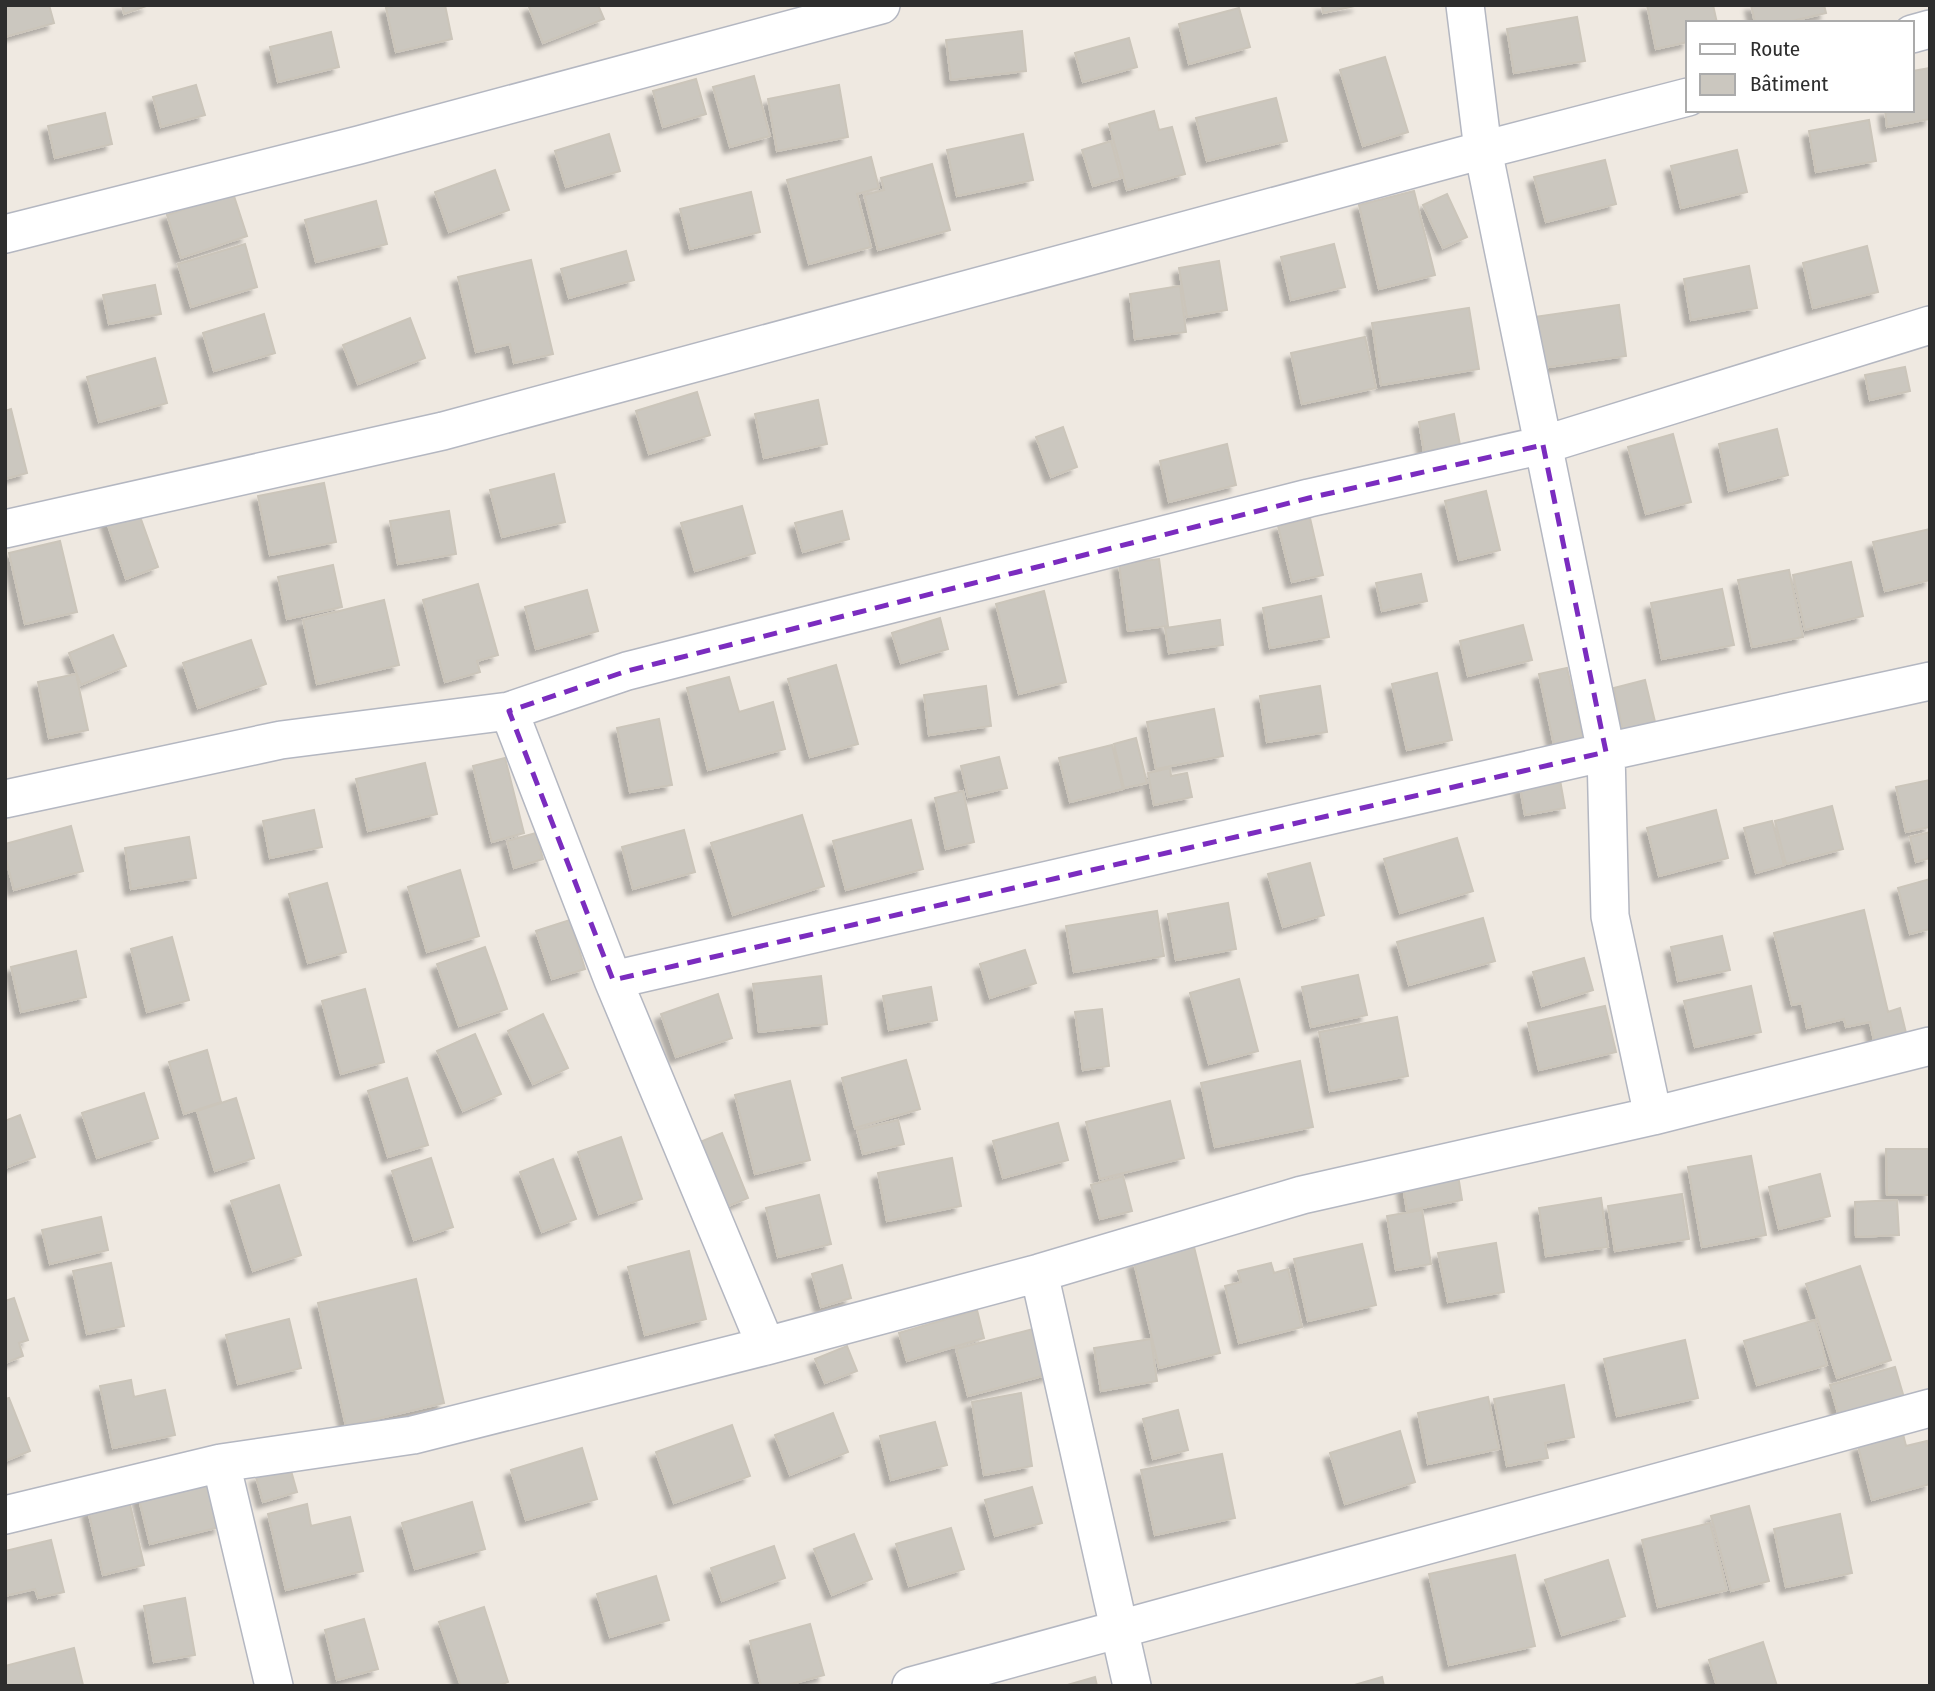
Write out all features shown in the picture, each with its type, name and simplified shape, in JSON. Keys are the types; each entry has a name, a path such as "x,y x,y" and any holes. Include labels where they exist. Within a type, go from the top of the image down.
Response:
{"street":[{"path":"5,234 372,142 881,5"},
{"path":"1465,5 1483,150 1606,752 1610,916 1653,1116"},
{"path":"5,529 443,431 1686,98"},
{"path":"5,800 281,740 509,710 641,668 1310,498 1543,445 1930,324"},
{"path":"613,980 1606,752 1930,681"},
{"path":"509,710 613,980 766,1346"},
{"path":"5,1515 221,1463 414,1435 1040,1273 1301,1195 1653,1116 1930,1046"},
{"path":"1040,1273 1132,1686"},
{"path":"911,1686 1930,1408"},
{"path":"221,1463 274,1686"}],"highlighted area":[{"path":"1543,445 1606,752 613,980 509,711 627,671 1309,498"}],"building":[{"path":"5,5 49,5 54,23 5,37"},
{"path":"122,5 149,5 124,14"},
{"path":"398,5 445,5 452,39 396,52 386,8"},
{"path":"598,5 604,19 543,43 529,7"},
{"path":"1322,5 1359,5 1323,13"},
{"path":"1647,5 1713,5 1717,21 1686,21 1686,42 1656,49"},
{"path":"1751,5 1824,5 1826,13 1792,21 1755,21"},
{"path":"1239,8 1250,47 1189,64 1179,24"},
{"path":"1577,17 1585,61 1514,73 1507,29"},
{"path":"1022,31 1026,71 951,80 946,40"},
{"path":"331,32 339,67 278,82 270,47"},
{"path":"1129,38 1137,67 1083,82 1075,53"},
{"path":"1385,57 1408,132 1363,146 1340,70"},
{"path":"1930,68 1930,119 1887,127 1885,112 1914,112 1914,71"},
{"path":"754,76 770,136 730,147 713,87"},
{"path":"696,79 706,114 663,127 653,91"},
{"path":"196,85 205,115 161,127 153,97"},
{"path":"839,85 848,137 777,151 768,99"},
{"path":"1276,98 1287,141 1207,161 1196,118"},
{"path":"1154,111 1159,130 1172,127 1185,174 1127,190 1109,124"},
{"path":"105,113 112,144 55,158 48,126"},
{"path":"1869,120 1876,161 1816,172 1809,131"},
{"path":"609,134 620,171 566,187 555,151"},
{"path":"1023,134 1033,180 957,196 947,150"},
{"path":"1111,141 1121,178 1093,186 1082,150"},
{"path":"1737,150 1747,192 1681,208 1671,166"},
{"path":"871,157 879,188 857,194 871,247 809,264 787,180"},
{"path":"1605,160 1616,204 1546,222 1534,177"},
{"path":"932,164 950,230 878,250 864,195 884,190 881,178"},
{"path":"495,170 509,210 449,232 435,192"},
{"path":"1414,191 1435,275 1379,289 1359,205"},
{"path":"751,192 760,232 690,249 680,209"},
{"path":"233,193 247,236 181,258 167,215"},
{"path":"1447,194 1467,237 1443,248 1423,205"},
{"path":"376,201 387,244 316,262 305,220"},
{"path":"245,244 257,287 191,307 178,264"},
{"path":"1334,244 1345,287 1291,300 1281,257"},
{"path":"1867,246 1878,292 1813,308 1803,263"},
{"path":"626,251 634,280 569,298 561,269"},
{"path":"531,260 553,354 514,363 510,344 476,352 458,277"},
{"path":"1219,261 1227,310 1187,317 1179,268"},
{"path":"1749,266 1757,308 1691,320 1684,279"},
{"path":"155,285 161,314 109,324 103,295"},
{"path":"1180,286 1186,332 1135,339 1130,294"},
{"path":"1619,305 1626,356 1535,369 1527,318"},
{"path":"1469,308 1479,369 1381,385 1372,323"},
{"path":"264,314 275,353 214,371 203,333"},
{"path":"410,318 425,358 358,384 343,345"},
{"path":"1365,337 1376,388 1302,404 1291,353"},
{"path":"155,358 167,403 99,422 87,377"},
{"path":"1905,367 1910,391 1870,400 1865,375"},
{"path":"697,392 710,435 649,454 636,411"},
{"path":"818,400 827,444 764,458 755,414"},
{"path":"11,409 27,473 5,479 5,411"},
{"path":"1454,414 1460,445 1424,452 1419,422"},
{"path":"1063,427 1077,467 1051,477 1036,437"},
{"path":"1777,429 1788,475 1729,491 1719,444"},
{"path":"1673,434 1691,502 1646,514 1628,447"},
{"path":"1227,444 1236,485 1169,502 1160,461"},
{"path":"554,474 565,522 502,537 490,490"},
{"path":"324,483 336,542 270,555 258,496"},
{"path":"1486,491 1500,550 1459,560 1445,501"},
{"path":"742,506 755,553 695,571 681,523"},
{"path":"137,508 158,567 126,579 106,519"},
{"path":"449,511 456,554 398,564 390,521"},
{"path":"842,511 849,539 803,552 795,523"},
{"path":"1310,518 1323,575 1292,582 1278,526"},
{"path":"1930,529 1930,580 1885,591 1873,542"},
{"path":"60,541 77,612 25,624 9,553"},
{"path":"1159,559 1168,626 1128,631 1119,564"},
{"path":"1851,562 1863,616 1805,630 1793,575"},
{"path":"333,565 342,607 287,619 278,577"},
{"path":"1789,570 1803,637 1752,647 1738,580"},
{"path":"1421,574 1427,601 1382,611 1376,583"},
{"path":"478,584 498,655 477,661 480,672 445,682 423,600"},
{"path":"1722,589 1734,645 1662,659 1651,603"},
{"path":"587,590 598,631 536,649 525,607"},
{"path":"1044,591 1066,682 1019,694 996,604"},
{"path":"1321,596 1329,637 1270,648 1263,608"},
{"path":"384,600 399,665 317,684 303,620"},
{"path":"940,618 948,649 901,663 892,633"},
{"path":"1220,620 1223,645 1169,653 1165,628"},
{"path":"1523,625 1532,660 1468,676 1460,641"},
{"path":"113,635 126,666 81,685 69,653"},
{"path":"251,640 266,684 198,708 183,663"},
{"path":"836,665 858,744 810,757 788,679"},
{"path":"1567,668 1583,738 1554,745 1539,674"},
{"path":"1437,673 1452,740 1407,750 1392,684"},
{"path":"76,674 88,730 49,738 38,682"},
{"path":"729,677 739,712 773,702 785,749 708,770 687,688"},
{"path":"1645,680 1656,726 1623,733 1614,688"},
{"path":"986,686 991,726 929,735 924,695"},
{"path":"1320,686 1327,732 1267,742 1260,696"},
{"path":"1214,709 1223,756 1156,769 1147,722"},
{"path":"659,719 672,785 630,792 617,728"},
{"path":"1136,738 1147,783 1124,788 1114,744"},
{"path":"1112,745 1123,789 1070,802 1059,758"},
{"path":"999,757 1007,788 968,797 961,766"},
{"path":"505,758 524,833 492,842 473,766"},
{"path":"425,763 437,814 368,831 356,779"},
{"path":"1170,768 1171,776 1187,773 1192,797 1154,805 1148,773"},
{"path":"1560,780 1565,808 1525,815 1520,787"},
{"path":"1930,780 1930,827 1906,832 1896,787"},
{"path":"963,791 974,842 946,849 935,798"},
{"path":"1832,806 1843,849 1786,864 1775,821"},
{"path":"314,810 322,847 270,858 263,821"},
{"path":"1716,810 1728,858 1659,876 1647,828"},
{"path":"802,815 824,886 733,915 711,843"},
{"path":"911,820 923,869 846,890 833,841"},
{"path":"1772,821 1784,865 1756,873 1744,828"},
{"path":"71,826 83,871 14,890 5,855 5,844"},
{"path":"684,830 695,872 633,889 622,847"},
{"path":"1930,832 1930,858 1916,862 1910,837"},
{"path":"536,833 543,859 514,868 507,841"},
{"path":"189,837 196,878 131,889 125,848"},
{"path":"1457,838 1473,891 1400,913 1384,859"},
{"path":"1310,863 1324,915 1283,927 1268,874"},
{"path":"460,870 479,936 427,952 408,887"},
{"path":"1930,879 1930,929 1910,934 1898,888"},
{"path":"327,883 346,952 308,963 289,894"},
{"path":"1228,903 1236,949 1176,960 1168,914"},
{"path":"1864,910 1888,1012 1900,1008 1907,1037 1875,1045 1870,1022 1846,1027 1844,1019 1807,1028 1802,1003 1792,1005 1774,933"},
{"path":"1157,911 1164,956 1074,972 1066,926"},
{"path":"1483,918 1495,961 1409,985 1397,942"},
{"path":"570,920 585,969 552,979 536,931"},
{"path":"1722,936 1730,970 1678,981 1671,947"},
{"path":"172,937 189,1000 147,1012 131,949"},
{"path":"485,947 507,1009 459,1026 437,964"},
{"path":"1025,950 1036,983 990,998 980,964"},
{"path":"76,951 86,997 21,1012 11,967"},
{"path":"1584,958 1593,990 1542,1006 1533,972"},
{"path":"1358,975 1367,1015 1311,1027 1302,987"},
{"path":"821,976 827,1024 759,1032 753,984"},
{"path":"1239,979 1258,1051 1209,1064 1190,993"},
{"path":"1751,986 1761,1032 1695,1047 1684,1001"},
{"path":"931,987 937,1020 889,1030 883,996"},
{"path":"365,989 384,1062 341,1074 322,1001"},
{"path":"718,994 732,1038 676,1057 661,1014"},
{"path":"1605,1006 1616,1052 1539,1070 1528,1023"},
{"path":"1102,1009 1109,1066 1083,1070 1075,1012"},
{"path":"543,1014 568,1068 533,1084 508,1031"},
{"path":"1397,1017 1408,1076 1330,1091 1319,1032"},
{"path":"475,1034 501,1094 463,1111 437,1051"},
{"path":"207,1050 221,1102 184,1114 169,1062"},
{"path":"906,1060 920,1109 855,1128 842,1078"},
{"path":"1300,1061 1313,1127 1215,1147 1201,1083"},
{"path":"407,1078 428,1145 388,1157 368,1091"},
{"path":"790,1081 810,1160 755,1174 735,1095"},
{"path":"144,1093 158,1138 97,1158 82,1113"},
{"path":"236,1098 254,1158 215,1171 197,1111"},
{"path":"1170,1101 1184,1158 1100,1179 1086,1122"},
{"path":"20,1115 35,1157 5,1168 5,1121"},
{"path":"898,1120 904,1144 863,1154 857,1130"},
{"path":"1058,1123 1068,1160 1003,1178 993,1141"},
{"path":"722,1133 748,1198 726,1207 700,1142"},
{"path":"621,1137 642,1199 599,1214 578,1152"},
{"path":"1886,1149 1930,1149 1930,1195 1887,1195"},
{"path":"1751,1156 1766,1235 1702,1247 1688,1167"},
{"path":"431,1158 453,1227 414,1240 392,1171"},
{"path":"952,1158 961,1206 887,1221 878,1173"},
{"path":"553,1159 576,1219 542,1232 520,1172"},
{"path":"1457,1169 1462,1200 1407,1211 1402,1180"},
{"path":"1820,1174 1830,1216 1779,1229 1769,1187"},
{"path":"1123,1176 1132,1211 1100,1219 1091,1185"},
{"path":"279,1185 301,1255 253,1271 231,1201"},
{"path":"1682,1194 1689,1239 1615,1251 1608,1206"},
{"path":"819,1195 831,1244 778,1257 766,1208"},
{"path":"1601,1198 1608,1247 1546,1256 1539,1208"},
{"path":"1897,1200 1899,1235 1856,1237 1855,1202"},
{"path":"1422,1210 1431,1264 1396,1270 1387,1216"},
{"path":"101,1217 108,1250 50,1264 42,1230"},
{"path":"1496,1243 1504,1292 1448,1302 1438,1253"},
{"path":"1362,1244 1376,1305 1308,1321 1294,1259"},
{"path":"1194,1247 1220,1353 1159,1368 1134,1262"},
{"path":"689,1251 706,1319 645,1335 628,1267"},
{"path":"111,1263 124,1326 87,1334 73,1271"},
{"path":"1271,1263 1274,1273 1288,1269 1302,1327 1239,1343 1225,1286 1241,1282 1238,1271"},
{"path":"842,1265 851,1298 821,1307 812,1274"},
{"path":"1860,1266 1891,1360 1837,1378 1806,1284"},
{"path":"416,1279 444,1403 346,1426 318,1303"},
{"path":"14,1298 28,1340 19,1343 23,1356 5,1363 5,1301"},
{"path":"977,1310 984,1338 907,1361 899,1333"},
{"path":"289,1319 301,1368 238,1384 226,1335"},
{"path":"1815,1320 1827,1365 1757,1385 1744,1341"},
{"path":"1037,1328 1050,1374 968,1396 956,1349"},
{"path":"1151,1339 1157,1381 1101,1391 1094,1348"},
{"path":"1685,1340 1698,1398 1617,1416 1604,1359"},
{"path":"847,1346 857,1371 825,1383 815,1359"},
{"path":"1895,1367 1905,1401 1840,1420 1830,1385"},
{"path":"131,1380 134,1397 165,1390 175,1435 113,1448 100,1386"},
{"path":"1564,1385 1574,1437 1545,1443 1548,1458 1507,1466 1494,1399"},
{"path":"1021,1393 1032,1466 984,1475 972,1402"},
{"path":"1488,1397 1499,1449 1428,1464 1418,1413"},
{"path":"9,1398 30,1451 5,1461 5,1399"},
{"path":"1178,1410 1188,1450 1153,1459 1143,1419"},
{"path":"833,1413 848,1452 790,1475 775,1435"},
{"path":"935,1422 947,1465 891,1480 880,1436"},
{"path":"732,1425 750,1476 674,1503 656,1452"},
{"path":"1400,1431 1415,1482 1345,1504 1330,1453"},
{"path":"1903,1434 1906,1446 1927,1441 1930,1451 1930,1484 1872,1500 1858,1446"},
{"path":"582,1448 597,1499 526,1520 511,1470"},
{"path":"1222,1454 1235,1518 1155,1535 1141,1470"},
{"path":"290,1467 297,1492 263,1502 256,1477"},
{"path":"208,1478 220,1527 150,1544 138,1495"},
{"path":"1032,1487 1042,1523 995,1536 985,1500"},
{"path":"129,1500 144,1565 103,1575 88,1510"},
{"path":"472,1502 485,1549 415,1569 402,1523"},
{"path":"307,1504 311,1526 350,1517 363,1571 286,1590 268,1514"},
{"path":"1749,1506 1769,1581 1731,1591 1711,1516"},
{"path":"1840,1514 1852,1573 1786,1587 1774,1529"},
{"path":"1710,1523 1727,1590 1658,1607 1642,1540"},
{"path":"951,1528 964,1569 909,1586 896,1544"},
{"path":"854,1534 872,1579 832,1595 814,1549"},
{"path":"51,1540 64,1592 38,1598 35,1589 5,1596 5,1551"},
{"path":"774,1546 785,1578 722,1601 711,1568"},
{"path":"1515,1555 1535,1646 1449,1665 1429,1574"},
{"path":"1608,1560 1625,1616 1562,1635 1545,1580"},
{"path":"656,1576 669,1620 610,1637 597,1594"},
{"path":"185,1598 195,1655 154,1662 144,1606"},
{"path":"484,1607 508,1682 497,1686 461,1686 439,1622"},
{"path":"364,1619 378,1669 337,1680 325,1630"},
{"path":"810,1624 824,1675 784,1686 761,1686 750,1641"},
{"path":"1763,1642 1777,1686 1717,1686 1709,1660"},
{"path":"74,1648 83,1685 5,1686 5,1666"},
{"path":"1095,1677 1097,1686 1064,1686"},
{"path":"1382,1677 1384,1686 1351,1686"}]}
